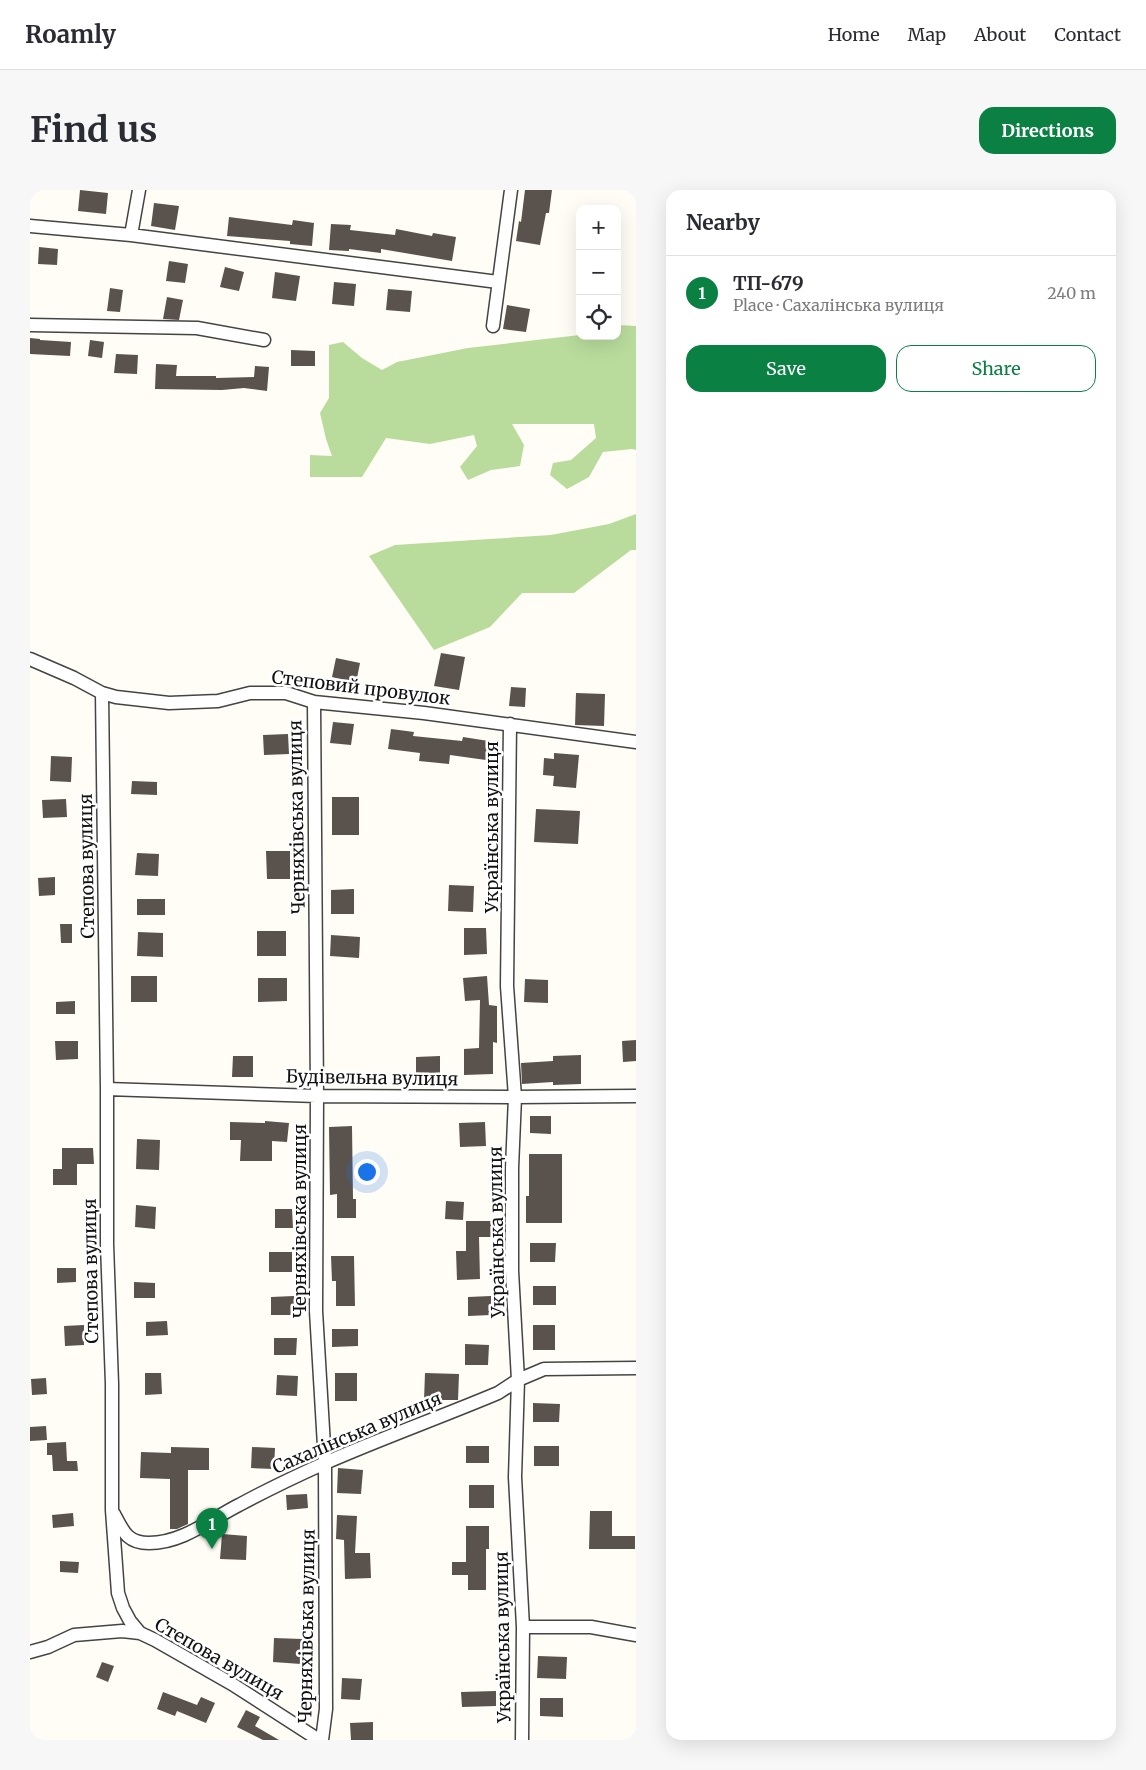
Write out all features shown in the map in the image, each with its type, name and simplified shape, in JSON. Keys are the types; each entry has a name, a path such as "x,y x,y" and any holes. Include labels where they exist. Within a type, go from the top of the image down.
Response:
{"street":[{"path":"131,235 139,190"},
{"path":"493,326 511,190"},
{"path":"30,226 131,235 498,282"},
{"path":"30,325 198,328 264,340"},
{"name":"Степовий провулок","path":"30,659 74,678 102,693 116,697 168,703 218,701 250,693 286,693 314,702 424,713 636,742"},
{"name":"Степова вулиця","path":"102,693 107,1244 112,1384 112,1510 118,1592 123,1608 130,1621 140,1633 232,1684 321,1740"},
{"name":"Черняхівська вулиця","path":"314,702 318,1096 316,1311 325,1463 326,1709 321,1740"},
{"name":"Українська вулиця","path":"510,724 507,986 515,1097 512,1168 512,1271 518,1380 515,1477 523,1627 522,1740"},
{"name":"Будівельна вулиця","path":"107,1089 318,1096 636,1096"},
{"name":"Сахалінська вулиця","path":"112,1510 123,1532 133,1541 150,1543 169,1540 197,1530 238,1506 325,1463 498,1393 518,1380 544,1369 636,1368"},
{"path":"523,1627 591,1626 636,1635"},
{"path":"30,1652 74,1635 122,1631 140,1633"}],"green space":[{"path":"621,325 636,326 636,450 603,452 589,477 567,489 550,475 553,463 571,460 596,438 594,424 512,424 524,445 520,466 491,470 468,480 460,467 477,446 474,435 430,444 386,438 362,477 310,477 310,455 332,456 320,413 329,398 329,345 343,342 362,358 382,370 397,362 468,348 576,335 576,340 621,340"},
{"path":"636,514 636,550 631,550 574,593 522,593 490,627 434,650 369,556 395,545 551,535 609,524"}],"building":[{"path":"80,190 108,193 106,214 78,211"},
{"path":"525,190 552,190 549,213 546,213 540,245 516,241 519,221 521,222"},
{"path":"154,203 179,206 175,230 151,226"},
{"path":"229,217 292,225 293,220 314,223 312,246 290,244 290,241 227,236"},
{"path":"331,224 351,225 350,230 395,235 396,229 432,236 433,233 456,237 452,261 381,249 381,253 349,249 349,251 329,250"},
{"path":"39,247 58,249 57,265 38,264"},
{"path":"169,261 188,264 185,283 166,281"},
{"path":"225,267 244,272 239,291 220,287"},
{"path":"275,272 300,276 296,301 272,298"},
{"path":"334,282 356,284 354,306 332,304"},
{"path":"110,288 123,290 120,312 107,311"},
{"path":"388,289 412,291 410,312 386,310"},
{"path":"167,297 183,300 179,320 163,319"},
{"path":"507,305 530,309 526,332 503,329"},
{"path":"30,338 71,342 70,356 30,354"},
{"path":"90,340 104,342 102,358 88,356"},
{"path":"291,350 315,351 315,366 291,366"},
{"path":"116,354 138,355 137,374 114,373"},
{"path":"156,364 177,365 176,376 216,376 216,378 254,377 255,366 269,367 267,391 244,388 222,390 155,389"},
{"path":"441,653 465,657 459,690 434,686"},
{"path":"336,658 360,663 356,683 332,677"},
{"path":"511,687 526,688 525,707 509,706"},
{"path":"576,693 605,694 604,726 575,725"},
{"path":"333,722 354,724 351,745 330,743"},
{"path":"391,729 414,732 413,736 462,741 463,737 495,742 493,761 450,755 449,764 419,761 420,753 388,749"},
{"path":"288,734 289,754 264,755 263,735"},
{"path":"554,753 579,755 576,788 553,786 554,776 543,775 544,758 554,759"},
{"path":"51,756 72,757 71,782 50,781"},
{"path":"132,781 157,782 157,795 131,794"},
{"path":"332,797 359,797 359,835 332,835"},
{"path":"66,799 67,817 43,818 42,800"},
{"path":"536,809 580,811 578,844 534,842"},
{"path":"266,851 290,851 290,879 267,879"},
{"path":"137,853 159,854 158,876 135,875"},
{"path":"55,877 55,895 39,896 38,878"},
{"path":"449,885 474,886 473,912 448,911"},
{"path":"354,889 354,914 331,914 331,890"},
{"path":"137,899 165,899 165,915 137,915"},
{"path":"60,924 72,924 72,943 61,943"},
{"path":"464,928 486,928 487,954 464,955"},
{"path":"257,931 286,931 286,956 257,956"},
{"path":"138,932 163,933 163,957 137,956"},
{"path":"331,935 360,937 359,958 330,956"},
{"path":"131,976 157,976 157,1002 131,1002"},
{"path":"487,976 489,1005 497,1006 497,1043 493,1042 493,1074 464,1075 464,1049 479,1048 480,1000 465,1001 463,978"},
{"path":"258,978 287,978 287,1001 258,1002"},
{"path":"525,979 548,980 548,1003 524,1002"},
{"path":"75,1001 75,1014 56,1014 56,1002"},
{"path":"636,1040 636,1061 623,1062 622,1041"},
{"path":"55,1041 78,1041 78,1059 56,1060"},
{"path":"581,1055 581,1084 553,1085 553,1082 522,1084 521,1063 553,1061 553,1056"},
{"path":"233,1056 253,1056 253,1077 232,1077"},
{"path":"440,1056 440,1079 416,1079 416,1057"},
{"path":"530,1116 551,1116 551,1134 530,1133"},
{"path":"265,1121 289,1123 287,1142 272,1141 272,1161 240,1161 241,1140 230,1140 230,1122 265,1123"},
{"path":"485,1122 486,1146 460,1147 459,1123"},
{"path":"352,1126 353,1199 356,1199 356,1218 337,1218 337,1194 330,1195 329,1127"},
{"path":"137,1139 160,1140 159,1170 136,1169"},
{"path":"62,1148 93,1148 94,1164 77,1164 77,1185 53,1185 53,1169 62,1169"},
{"path":"529,1154 562,1154 562,1223 526,1223 526,1196 529,1196"},
{"path":"446,1201 464,1202 463,1220 445,1219"},
{"path":"136,1205 156,1207 155,1229 135,1227"},
{"path":"275,1209 292,1209 293,1228 275,1228"},
{"path":"466,1221 491,1221 491,1237 479,1237 480,1279 457,1280 456,1251 466,1251"},
{"path":"530,1243 556,1243 555,1262 530,1262"},
{"path":"269,1252 292,1252 292,1272 269,1272"},
{"path":"331,1256 354,1256 355,1306 336,1306 336,1281 332,1281"},
{"path":"57,1268 76,1268 76,1282 57,1283"},
{"path":"134,1282 155,1283 155,1298 134,1298"},
{"path":"533,1286 556,1286 556,1305 533,1305"},
{"path":"294,1296 294,1315 271,1315 271,1297"},
{"path":"491,1296 491,1315 468,1316 468,1297"},
{"path":"167,1321 168,1335 146,1336 146,1322"},
{"path":"84,1325 84,1345 65,1346 64,1326"},
{"path":"533,1325 555,1325 555,1350 533,1350"},
{"path":"332,1329 358,1329 358,1346 332,1347"},
{"path":"274,1338 297,1338 296,1355 274,1355"},
{"path":"465,1344 489,1345 488,1365 465,1365"},
{"path":"145,1373 161,1373 162,1394 145,1395"},
{"path":"335,1373 357,1373 357,1401 335,1401"},
{"path":"425,1373 459,1374 458,1400 424,1400"},
{"path":"277,1375 298,1376 297,1396 276,1395"},
{"path":"46,1378 47,1394 32,1395 31,1379"},
{"path":"533,1403 560,1404 559,1422 533,1422"},
{"path":"46,1426 47,1440 30,1441 30,1427"},
{"path":"66,1442 67,1461 77,1461 78,1471 53,1471 52,1455 47,1455 47,1443"},
{"path":"466,1446 489,1446 489,1463 466,1463"},
{"path":"534,1446 559,1446 559,1466 534,1466"},
{"path":"171,1447 209,1448 209,1470 188,1470 188,1524 177,1529 170,1529 170,1479 140,1478 141,1452 171,1453"},
{"path":"252,1447 275,1448 274,1469 251,1468"},
{"path":"338,1468 363,1470 361,1494 337,1493"},
{"path":"469,1485 494,1485 494,1508 469,1508"},
{"path":"307,1494 308,1508 287,1510 286,1495"},
{"path":"590,1511 612,1511 612,1536 635,1536 635,1549 589,1549"},
{"path":"73,1513 74,1526 53,1528 52,1515"},
{"path":"337,1515 357,1516 355,1553 370,1553 371,1578 345,1579 344,1540 336,1539"},
{"path":"466,1526 489,1526 489,1549 486,1549 486,1590 468,1590 468,1575 452,1575 452,1562 466,1562"},
{"path":"222,1534 247,1536 246,1560 220,1559"},
{"path":"60,1561 79,1562 78,1573 60,1572"},
{"path":"274,1638 302,1639 301,1664 273,1662"},
{"path":"538,1656 567,1657 566,1679 537,1678"},
{"path":"102,1662 114,1666 108,1682 96,1677"},
{"path":"342,1678 362,1679 360,1700 341,1699"},
{"path":"496,1691 496,1706 462,1707 461,1692"},
{"path":"163,1692 197,1705 201,1697 215,1703 206,1723 177,1711 175,1716 157,1709"},
{"path":"540,1698 563,1698 563,1717 540,1716"},
{"path":"246,1710 260,1717 255,1726 279,1740 263,1740 237,1727"},
{"path":"373,1722 373,1740 351,1740 350,1723"}],"place":[{"name":"ТП-679","path":"212,1549"}]}
